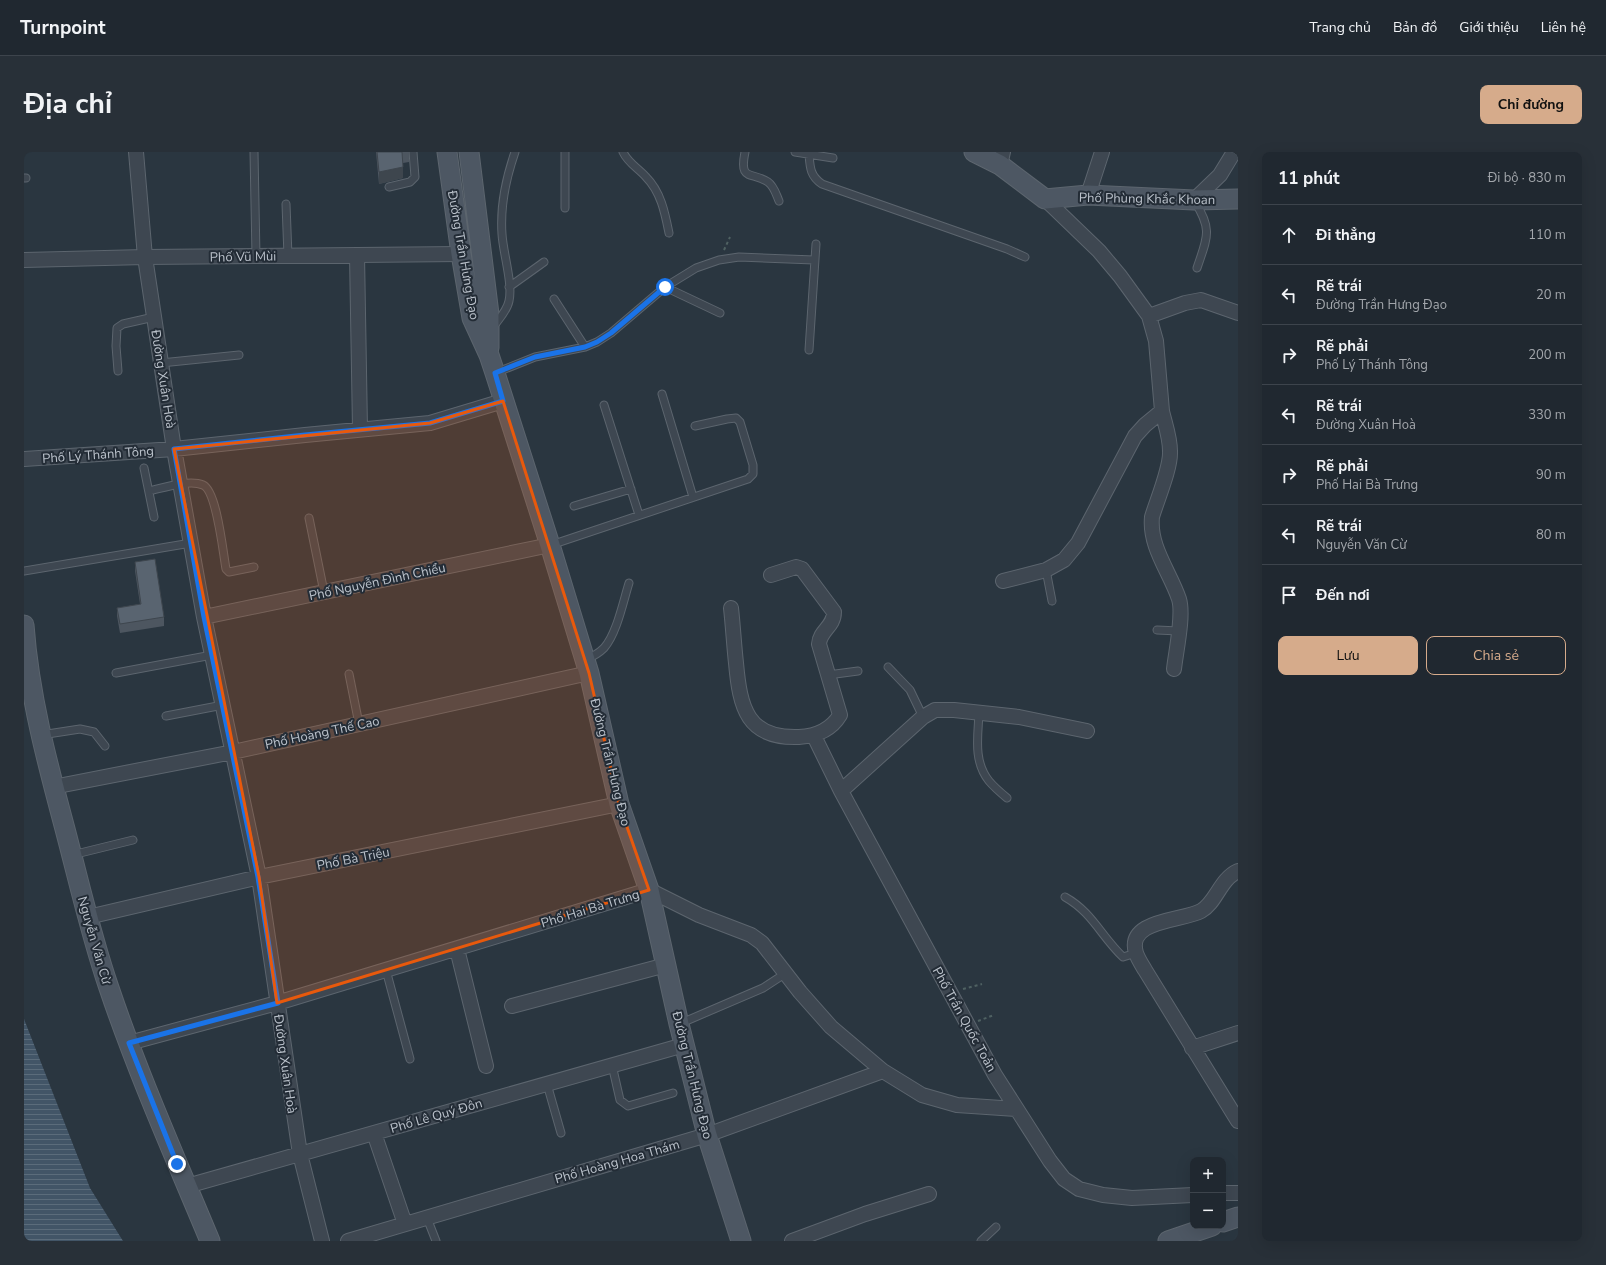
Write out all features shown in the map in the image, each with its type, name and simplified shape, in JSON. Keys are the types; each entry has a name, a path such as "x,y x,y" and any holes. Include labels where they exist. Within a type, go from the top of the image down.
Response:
{"street":[{"name":"Đường Xuân Hoà","path":"136,152 145,257 174,449 204,617 258,877 300,1154 322,1241"},
{"name":"Đường Trần Hưng Đạo","path":"447,152 461,254 472,318 489,355 495,373 587,667 619,804 649,890 679,1024 707,1135 741,1241"},
{"name":"Đường Trần Hưng Đạo","path":"469,152 489,314 489,355"},
{"path":"974,152 1001,158 1045,199 1099,251 1120,276 1149,316 1156,341 1162,411 1171,452 1168,468 1152,517 1151,526 1164,569 1179,599 1181,611 1174,669"},
{"path":"1088,195 1102,152"},
{"path":"1194,200 1220,175 1234,152"},
{"name":"Phố Phùng Khắc Khoan","path":"1045,199 1088,195 1194,200 1238,199"},
{"name":"Phố Vũ Mùi","path":"24,260 145,257 461,254"},
{"path":"357,255 360,429"},
{"path":"1149,316 1185,303 1201,300 1238,313"},
{"name":"Phố Lý Thánh Tông","path":"24,459 174,449 430,423 503,401"},
{"path":"1003,581 1046,570 1064,560 1078,542 1135,436 1145,425 1162,411"},
{"name":"Phố Nguyễn Đình Chiểu","path":"204,617 550,545"},
{"path":"731,608 738,688 744,710 755,724 767,733 783,737 814,736 835,723 840,715 819,644 820,637 834,620 834,612 802,569 796,567 771,575"},
{"name":"Nguyễn Văn Cừ","path":"24,625 26,653 34,707 88,917 109,987 172,1153 210,1241"},
{"name":"Phố Hoàng Thế Cao","path":"54,787 233,752 359,724 587,667"},
{"path":"841,791 923,716 935,710 954,710 1019,717 1087,731"},
{"name":"Phố Trần Quốc Toản","path":"814,736 841,791 968,1025 1016,1110 1050,1161 1064,1179 1079,1189 1103,1195 1132,1198 1190,1195"},
{"name":"Phố Bà Triệu","path":"88,917 258,877 619,804"},
{"path":"1238,871 1228,877 1208,905 1201,911 1154,924 1141,933 1136,940 1136,953 1145,970 1238,1121"},
{"name":"Phố Hai Bà Trưng","path":"129,1043 278,1003 649,890 699,914 751,935 762,943 831,1027 883,1071 922,1095 957,1105 1016,1110"},
{"path":"457,949 486,1066"},
{"path":"512,1006 666,965"},
{"path":"1192,1048 1238,1033"},
{"name":"Phố Lê Quý Đôn","path":"187,1186 684,1045"},
{"name":"Phố Hoàng Hoa Thám","path":"348,1241 707,1135 883,1071"},
{"path":"374,1133 405,1224"},
{"path":"1226,1194 1238,1193"},
{"path":"792,1241 866,1214 929,1194"},
{"path":"1226,1221 1238,1217"},
{"path":"1168,1241 1203,1229"}],"lane":[{"path":"254,152 256,256"},
{"path":"389,187 410,182 416,177 413,152"},
{"path":"489,333 505,312 509,301 509,287 502,233 502,213 503,199 515,152"},
{"path":"565,152 565,208"},
{"path":"623,152 626,158 646,177 656,190 664,209 669,233"},
{"path":"745,152 742,165 744,169 751,176 768,182 773,188 779,201"},
{"path":"795,152 833,158"},
{"path":"809,154 811,171 815,179 822,184 1007,249 1025,258"},
{"path":"1194,200 1203,215 1207,233 1197,268"},
{"path":"286,204 288,256"},
{"path":"808,350 816,244"},
{"path":"495,373 535,357 585,347 597,342 611,333 665,287 696,268 719,260 738,257 814,260"},
{"path":"509,287 544,262"},
{"path":"665,287 720,313"},
{"path":"554,299 585,347"},
{"path":"118,371 116,346 117,328 123,324 154,317"},
{"path":"161,363 239,355"},
{"path":"662,394 693,497"},
{"path":"604,405 639,515"},
{"path":"550,545 748,479 753,474 753,465 740,422 736,418 695,426"},
{"path":"144,468 154,517"},
{"path":"149,491 180,483 202,485 209,489 219,525 226,569 229,572 254,567"},
{"path":"574,506 631,489"},
{"path":"308,518 324,592"},
{"path":"24,571 191,543"},
{"path":"1046,570 1052,602"},
{"path":"587,667 608,642 615,628 629,583"},
{"path":"1157,630 1179,631"},
{"path":"116,673 212,655"},
{"path":"888,667 910,690 923,716"},
{"path":"828,675 858,671"},
{"path":"349,674 359,724"},
{"path":"166,716 223,705"},
{"path":"979,713 977,753 980,766 989,782 1007,798"},
{"path":"41,735 80,729 94,732 105,746"},
{"path":"72,856 133,840"},
{"path":"1065,897 1078,904 1088,913 1112,947 1123,956 1136,953"},
{"path":"386,970 410,1059"},
{"path":"679,1024 764,988 786,973"},
{"path":"612,1065 620,1100 628,1106 673,1093"},
{"path":"547,1084 561,1133"},
{"path":"427,1218 436,1241"},
{"path":"981,1241 996,1227"}],"path":[{"path":"719,260 730,237"},
{"path":"951,993 982,984"},
{"path":"968,1025 994,1015"}],"highlighted area":[{"path":"503,401 589,673 619,804 649,890 277,1003 259,877 174,449 430,423"}],"water":[{"path":"24,1019 90,1188 123,1241 24,1241"}],"building":[{"path":"377,152 402,152 403,167 379,172"},
{"path":"155,559 164,617 120,624 117,608 141,604 135,562"}],"route":[{"path":"177,1164 129,1043 278,1003 258,877 204,617 174,449 430,423 503,401 495,373 535,357 585,347 597,342 611,333 665,287"}]}
